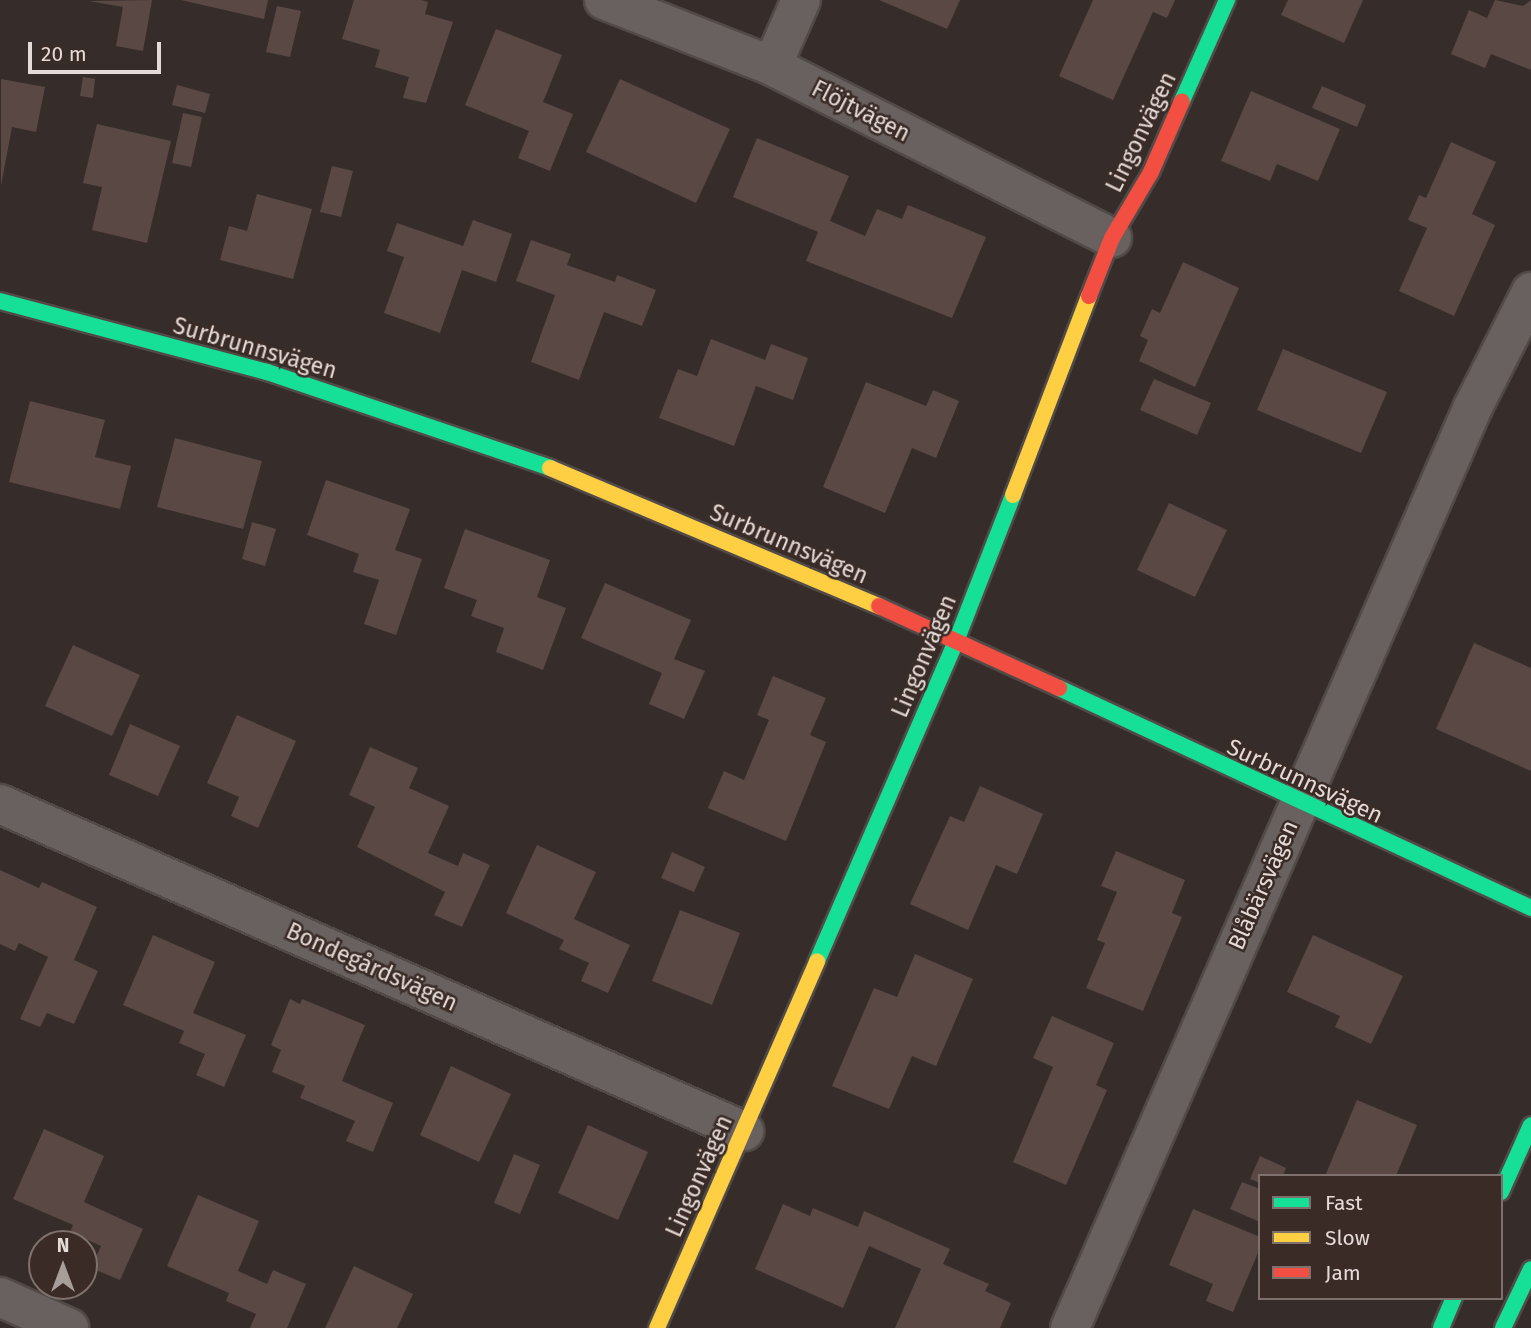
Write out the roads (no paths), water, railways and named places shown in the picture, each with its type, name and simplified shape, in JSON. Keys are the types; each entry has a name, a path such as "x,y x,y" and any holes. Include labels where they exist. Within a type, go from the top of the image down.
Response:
{"street":[{"name":"Flöjtvägen","path":"604,0 772,66 1112,238"},
{"path":"772,66 801,0"},
{"name":"Lingonvägen","path":"657,1328 957,639 1112,238 1152,172 1227,0"},
{"name":"Blåbärsvägen","path":"1069,1328 1473,407 1531,292"},
{"name":"Surbrunnsvägen","path":"0,300 267,372 547,467 957,639 1299,803 1531,908"},
{"name":"Bondegårdsvägen","path":"0,804 744,1131"},
{"path":"1503,1188 1531,1125"},
{"path":"1503,1328 1531,1269"},
{"path":"0,1297 69,1328"},
{"path":"1441,1328 1453,1300"}]}
